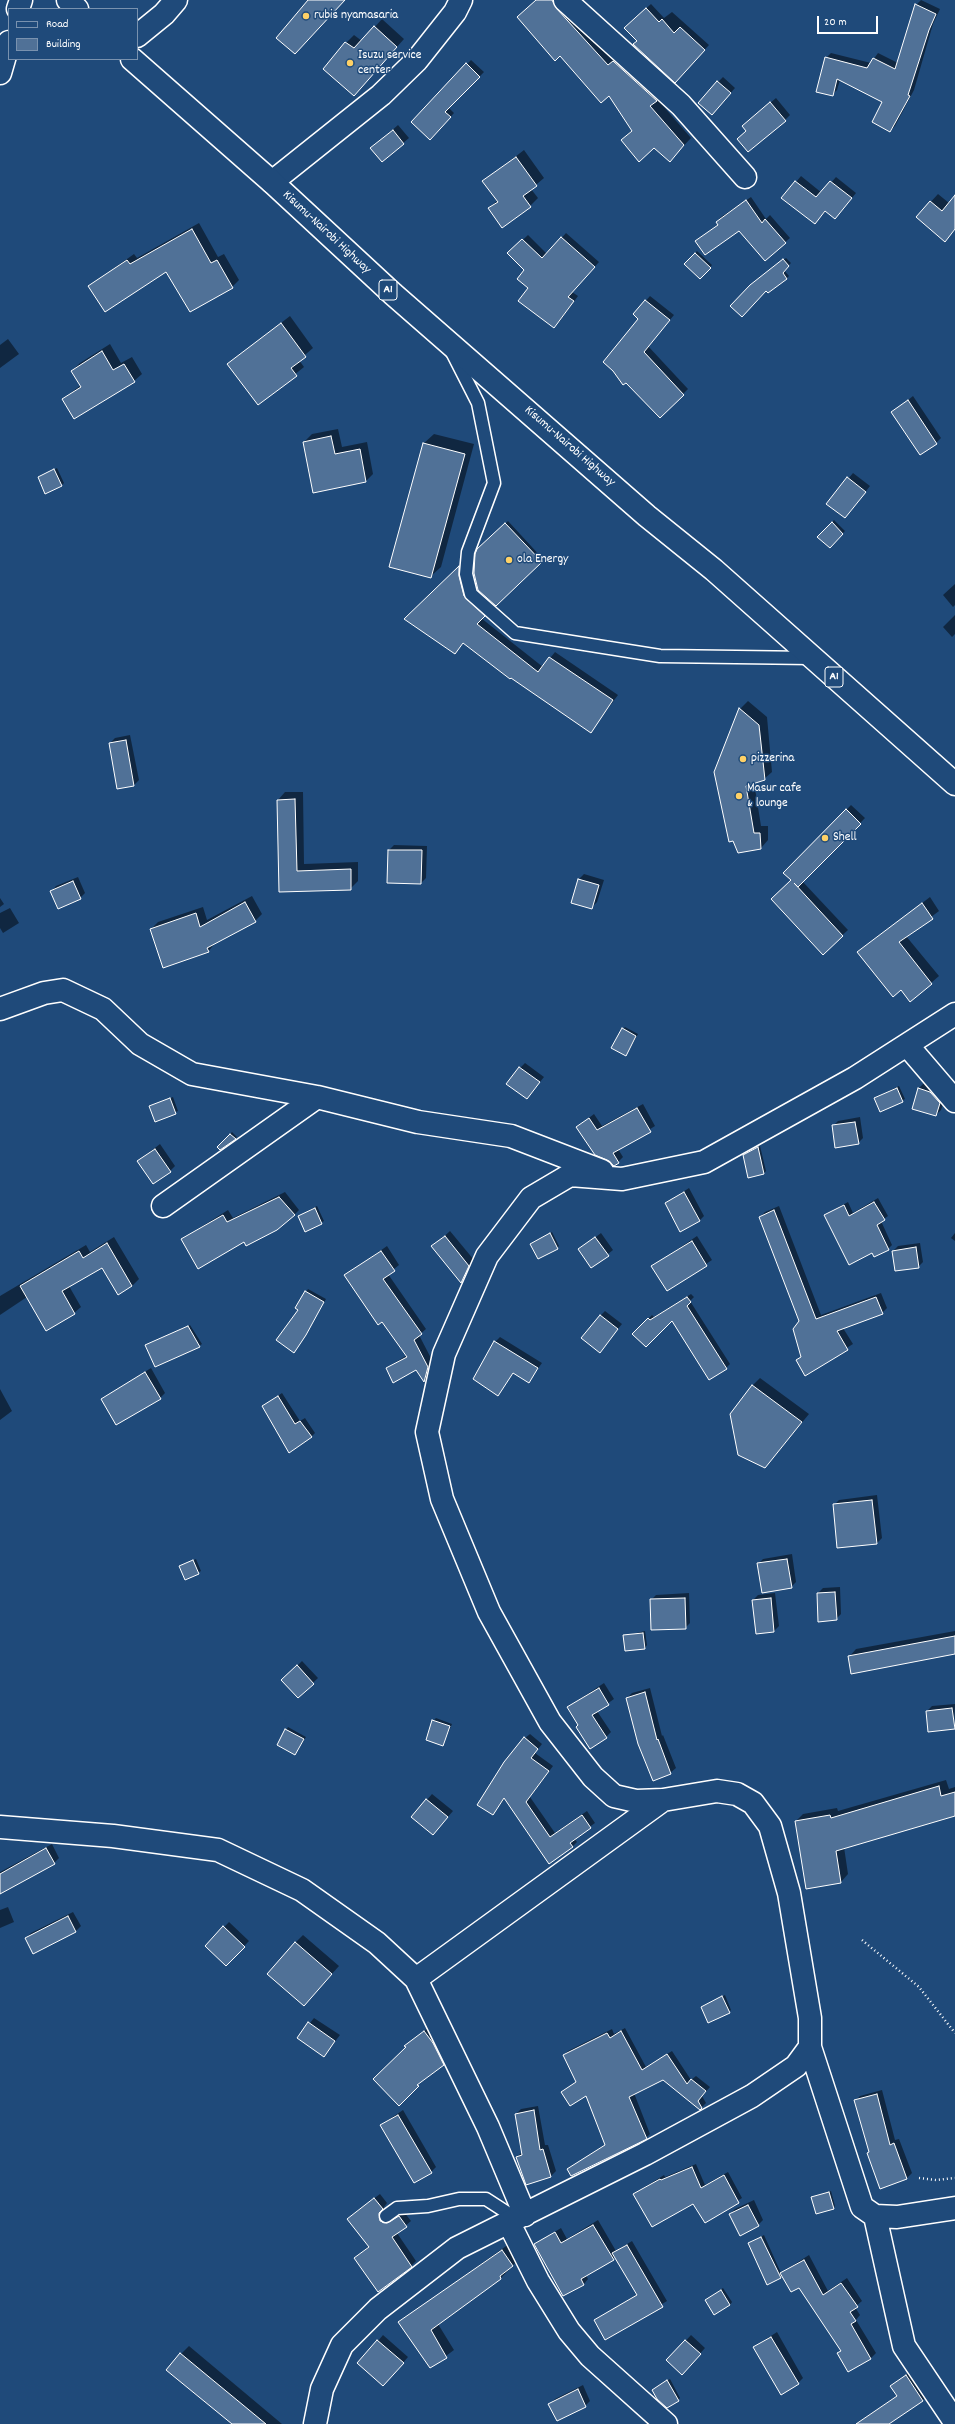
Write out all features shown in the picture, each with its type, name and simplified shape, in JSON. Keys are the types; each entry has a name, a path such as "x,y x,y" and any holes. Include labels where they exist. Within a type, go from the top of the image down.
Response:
{"main road":[{"path":"68,0 76,8"},
{"path":"138,35 164,14 176,0"},
{"path":"272,182 376,100 407,70 455,12 461,0"},
{"path":"566,0 681,105 745,177"},
{"path":"0,73 8,45"},
{"name":"Kisumu-Nairobi Highway","path":"133,60 272,182 393,294 647,516 714,570"},
{"name":"A1","path":"714,570 955,784"},
{"path":"0,1009 44,993 63,990 102,1009 140,1044 192,1074 317,1097 418,1122 511,1136 622,1179"},
{"path":"955,1014 855,1078 704,1162 622,1179 570,1175 531,1198 487,1256 444,1354 427,1432 442,1499 486,1605 550,1722 593,1777 614,1796 636,1802 663,1800 717,1791 737,1794 753,1803 770,1826 788,1894 810,2018 810,2047 862,2206 875,2216 897,2217 955,2208"},
{"path":"907,1045 955,1101"},
{"path":"163,1206 317,1097"},
{"path":"416,1979 663,1800"},
{"path":"0,1827 113,1836 218,1850 302,1890 377,1943 416,1979 488,2128 538,2281 569,2331 590,2356 666,2424"},
{"path":"315,2424 322,2389 342,2345 378,2309 457,2248 645,2154 752,2096 796,2066 810,2047"},
{"path":"875,2216 904,2346 955,2422"}],"lane":[{"path":"445,339 478,403 494,483 468,552 466,574 471,594 515,633 660,656 814,658"},
{"path":"386,2216 397,2208 428,2206 459,2199 486,2199 517,2219"}],"path":[{"path":"862,1940 919,1987 955,2033"},
{"path":"919,2178 936,2180 955,2178"}],"building":[{"path":"308,0 345,0 295,54 276,38"},
{"path":"536,0 552,0 557,9 608,65 613,61 657,101 650,106 684,145 670,162 654,148 639,162 621,140 632,131 609,96 601,103 560,56 555,61 517,17"},
{"path":"915,4 936,14 929,30 908,95 910,96 890,132 872,122 882,102 837,79 833,96 816,92 825,57 867,68 873,58 895,69"},
{"path":"646,8 659,22 662,19 674,33 680,27 705,50 675,83 633,44 637,41 624,28"},
{"path":"374,26 397,47 354,96 323,69 345,42 354,48"},
{"path":"466,63 480,77 445,112 451,117 430,140 411,122"},
{"path":"717,81 731,93 712,115 698,103"},
{"path":"770,102 786,121 748,152 737,139 746,131 742,126"},
{"path":"393,130 404,144 382,162 370,148"},
{"path":"516,157 537,186 523,196 531,207 502,228 488,208 498,202 482,181"},
{"path":"795,181 816,197 830,181 852,198 835,219 825,211 815,224 781,198"},
{"path":"955,195 955,229 945,242 916,217 930,201 942,211"},
{"path":"746,200 762,223 765,219 786,243 765,261 739,231 705,255 695,241 718,225 716,222"},
{"path":"192,229 211,263 217,260 233,288 190,312 166,272 105,312 88,286 127,260 130,264"},
{"path":"561,237 595,267 568,297 574,301 554,328 518,301 528,288 517,279 524,270 507,253 522,239 542,258"},
{"path":"695,253 711,268 700,279 684,264"},
{"path":"783,259 789,266 783,273 787,279 768,293 766,291 742,317 730,306 750,285"},
{"path":"645,300 670,320 644,352 684,395 660,418 626,383 623,385 613,371 603,362 638,319 633,314"},
{"path":"281,323 306,357 291,368 297,376 258,405 227,364"},
{"path":"102,351 113,370 124,364 135,382 74,419 62,399 81,387 71,371"},
{"path":"908,400 937,444 920,455 891,412"},
{"path":"331,436 335,454 360,449 366,482 313,493 303,442"},
{"path":"423,443 465,454 431,578 389,567"},
{"path":"54,469 62,486 45,494 38,477"},
{"path":"847,477 866,492 845,518 826,504"},
{"path":"832,522 843,534 830,548 817,537"},
{"path":"505,523 542,562 496,606 478,590 474,573 475,554 477,549"},
{"path":"459,566 459,576 464,596 485,616 477,624 538,672 549,657 613,700 591,733 511,678 510,679 463,643 455,654 404,619"},
{"path":"739,708 759,725 765,780 746,786 754,833 760,833 761,849 738,853 733,841 729,842 714,772"},
{"path":"126,740 134,786 117,789 109,743"},
{"path":"295,799 297,871 351,869 351,890 279,892 277,800"},
{"path":"846,809 861,824 798,887 794,883 843,936 823,955 771,899 791,880 783,873"},
{"path":"388,850 422,850 421,884 387,883"},
{"path":"578,879 599,885 592,909 571,903"},
{"path":"73,881 81,899 58,909 50,891"},
{"path":"245,902 256,922 207,948 209,952 163,968 150,929 196,913 200,927"},
{"path":"922,903 933,919 899,942 932,984 910,1002 901,990 893,997 857,952"},
{"path":"622,1028 636,1036 626,1056 611,1048"},
{"path":"519,1067 540,1082 527,1099 506,1084"},
{"path":"897,1088 903,1102 880,1112 874,1098"},
{"path":"918,1088 930,1092 940,1103 936,1116 912,1109"},
{"path":"170,1098 176,1114 155,1122 149,1106"},
{"path":"637,1108 651,1132 613,1153 619,1163 614,1166 607,1160 595,1155 576,1127 589,1118 597,1130"},
{"path":"855,1122 859,1144 835,1148 832,1125"},
{"path":"230,1134 236,1139 220,1150 217,1147"},
{"path":"758,1147 764,1174 748,1178 743,1155"},
{"path":"155,1149 171,1172 153,1184 137,1161"},
{"path":"684,1192 700,1221 680,1232 665,1203"},
{"path":"279,1197 295,1215 277,1230 246,1246 244,1242 198,1269 181,1239 223,1215 227,1222"},
{"path":"874,1202 885,1220 877,1225 889,1250 874,1257 872,1253 849,1265 824,1215 844,1205 849,1216"},
{"path":"315,1208 322,1224 305,1232 298,1216"},
{"path":"774,1210 816,1319 876,1297 883,1314 837,1331 848,1350 805,1376 796,1360 801,1357 793,1329 799,1321 759,1217"},
{"path":"550,1233 558,1249 538,1259 530,1244"},
{"path":"445,1236 469,1266 461,1283 431,1246"},
{"path":"595,1237 609,1256 591,1268 578,1249"},
{"path":"692,1241 707,1266 667,1291 651,1266"},
{"path":"107,1243 132,1286 118,1295 102,1268 62,1291 75,1314 46,1331 20,1286 79,1251 83,1258"},
{"path":"916,1247 919,1268 895,1271 892,1251"},
{"path":"381,1251 395,1271 383,1279 422,1334 414,1340 428,1367 424,1382 416,1370 393,1383 386,1368 407,1357 382,1322 378,1325 344,1275"},
{"path":"305,1291 324,1302 306,1335 294,1353 276,1340 298,1310 295,1308"},
{"path":"687,1297 691,1302 687,1306 727,1369 709,1380 672,1321 646,1347 632,1334 648,1318 650,1320"},
{"path":"600,1315 618,1329 600,1353 581,1338"},
{"path":"188,1326 200,1347 155,1367 145,1345"},
{"path":"494,1341 538,1368 529,1383 513,1373 498,1396 473,1379"},
{"path":"145,1372 161,1399 116,1425 101,1399"},
{"path":"752,1385 802,1422 765,1468 738,1455 730,1414"},
{"path":"278,1396 295,1424 300,1421 312,1437 289,1453 262,1406"},
{"path":"872,1500 877,1544 837,1548 833,1504"},
{"path":"787,1559 792,1588 762,1593 757,1563"},
{"path":"193,1560 199,1574 185,1580 179,1566"},
{"path":"835,1592 837,1620 818,1622 817,1593"},
{"path":"685,1598 686,1629 651,1630 650,1599"},
{"path":"771,1598 774,1632 756,1634 752,1600"},
{"path":"643,1633 645,1649 625,1651 623,1635"},
{"path":"955,1636 955,1654 851,1674 848,1656"},
{"path":"297,1665 314,1684 298,1698 281,1680"},
{"path":"599,1688 609,1705 592,1715 607,1738 590,1749 576,1727 578,1725 567,1707"},
{"path":"645,1692 657,1740 658,1739 671,1774 653,1781 638,1744 626,1698"},
{"path":"952,1708 955,1729 928,1732 926,1711"},
{"path":"432,1720 450,1726 443,1746 426,1740"},
{"path":"285,1729 304,1739 295,1755 277,1745"},
{"path":"524,1737 538,1749 531,1758 549,1771 526,1802 550,1837 582,1815 591,1828 570,1843 573,1847 549,1864 504,1798 493,1815 477,1805 504,1762"},
{"path":"939,1786 941,1796 955,1792 955,1816 836,1851 841,1883 806,1889 795,1821 830,1815 831,1818"},
{"path":"426,1799 448,1817 433,1835 411,1817"},
{"path":"46,1848 55,1864 0,1894 0,1874"},
{"path":"68,1916 76,1932 33,1954 25,1938"},
{"path":"223,1926 245,1947 226,1966 205,1946"},
{"path":"295,1942 332,1974 304,2006 267,1974"},
{"path":"722,1996 730,2013 708,2023 701,2007"},
{"path":"308,2022 335,2041 324,2057 297,2038"},
{"path":"424,2031 433,2043 444,2065 417,2085 419,2086 399,2106 373,2079 406,2047 404,2046"},
{"path":"621,2031 642,2070 667,2054 687,2084 691,2079 706,2091 698,2101 702,2108 700,2110 663,2080 629,2097 647,2139 571,2176 567,2169 605,2145 586,2096 570,2106 561,2092 576,2082 563,2055 607,2033 610,2038"},
{"path":"877,2094 890,2145 894,2143 907,2179 880,2189 867,2153 869,2152 854,2100"},
{"path":"534,2110 540,2150 543,2149 551,2177 526,2185 516,2157 522,2155 515,2114"},
{"path":"398,2115 432,2173 414,2183 380,2125"},
{"path":"692,2167 701,2188 724,2175 739,2203 705,2223 693,2204 652,2227 633,2194 660,2179 661,2180"},
{"path":"829,2192 834,2209 816,2214 811,2197"},
{"path":"374,2198 383,2209 379,2213 380,2221 387,2223 399,2216 407,2227 392,2237 412,2267 378,2292 354,2258 369,2247 347,2219"},
{"path":"748,2205 759,2226 740,2236 729,2214"},
{"path":"593,2225 614,2260 581,2279 584,2285 563,2296 534,2244 555,2232 561,2243"},
{"path":"761,2237 781,2278 767,2285 748,2243"},
{"path":"627,2245 663,2307 605,2340 594,2320 637,2295 612,2253"},
{"path":"502,2250 513,2266 500,2276 501,2279 431,2330 447,2358 430,2368 398,2322"},
{"path":"804,2260 823,2295 841,2283 858,2307 850,2312 856,2321 851,2324 871,2359 848,2372 837,2353 841,2351 799,2288 791,2292 780,2273"},
{"path":"721,2290 730,2305 714,2315 705,2300"},
{"path":"771,2337 799,2384 781,2395 753,2347"},
{"path":"377,2340 404,2363 383,2386 357,2363"},
{"path":"685,2340 701,2354 682,2375 666,2360"},
{"path":"180,2353 266,2424 232,2424 166,2370"},
{"path":"906,2375 923,2401 889,2424 856,2424 897,2396 890,2386"},
{"path":"667,2380 679,2401 667,2408 657,2399 652,2390"},
{"path":"578,2389 586,2407 557,2421 548,2404"}],"place":[{"name":"rubis nyamasaria","path":"306,16"},
{"name":"Isuzu service center","path":"350,63"},
{"name":"ola Energy","path":"509,560"},
{"name":"pizzerina","path":"743,759"},
{"name":"Masur cafe & lounge","path":"739,796"},
{"name":"Shell","path":"825,838"}]}
